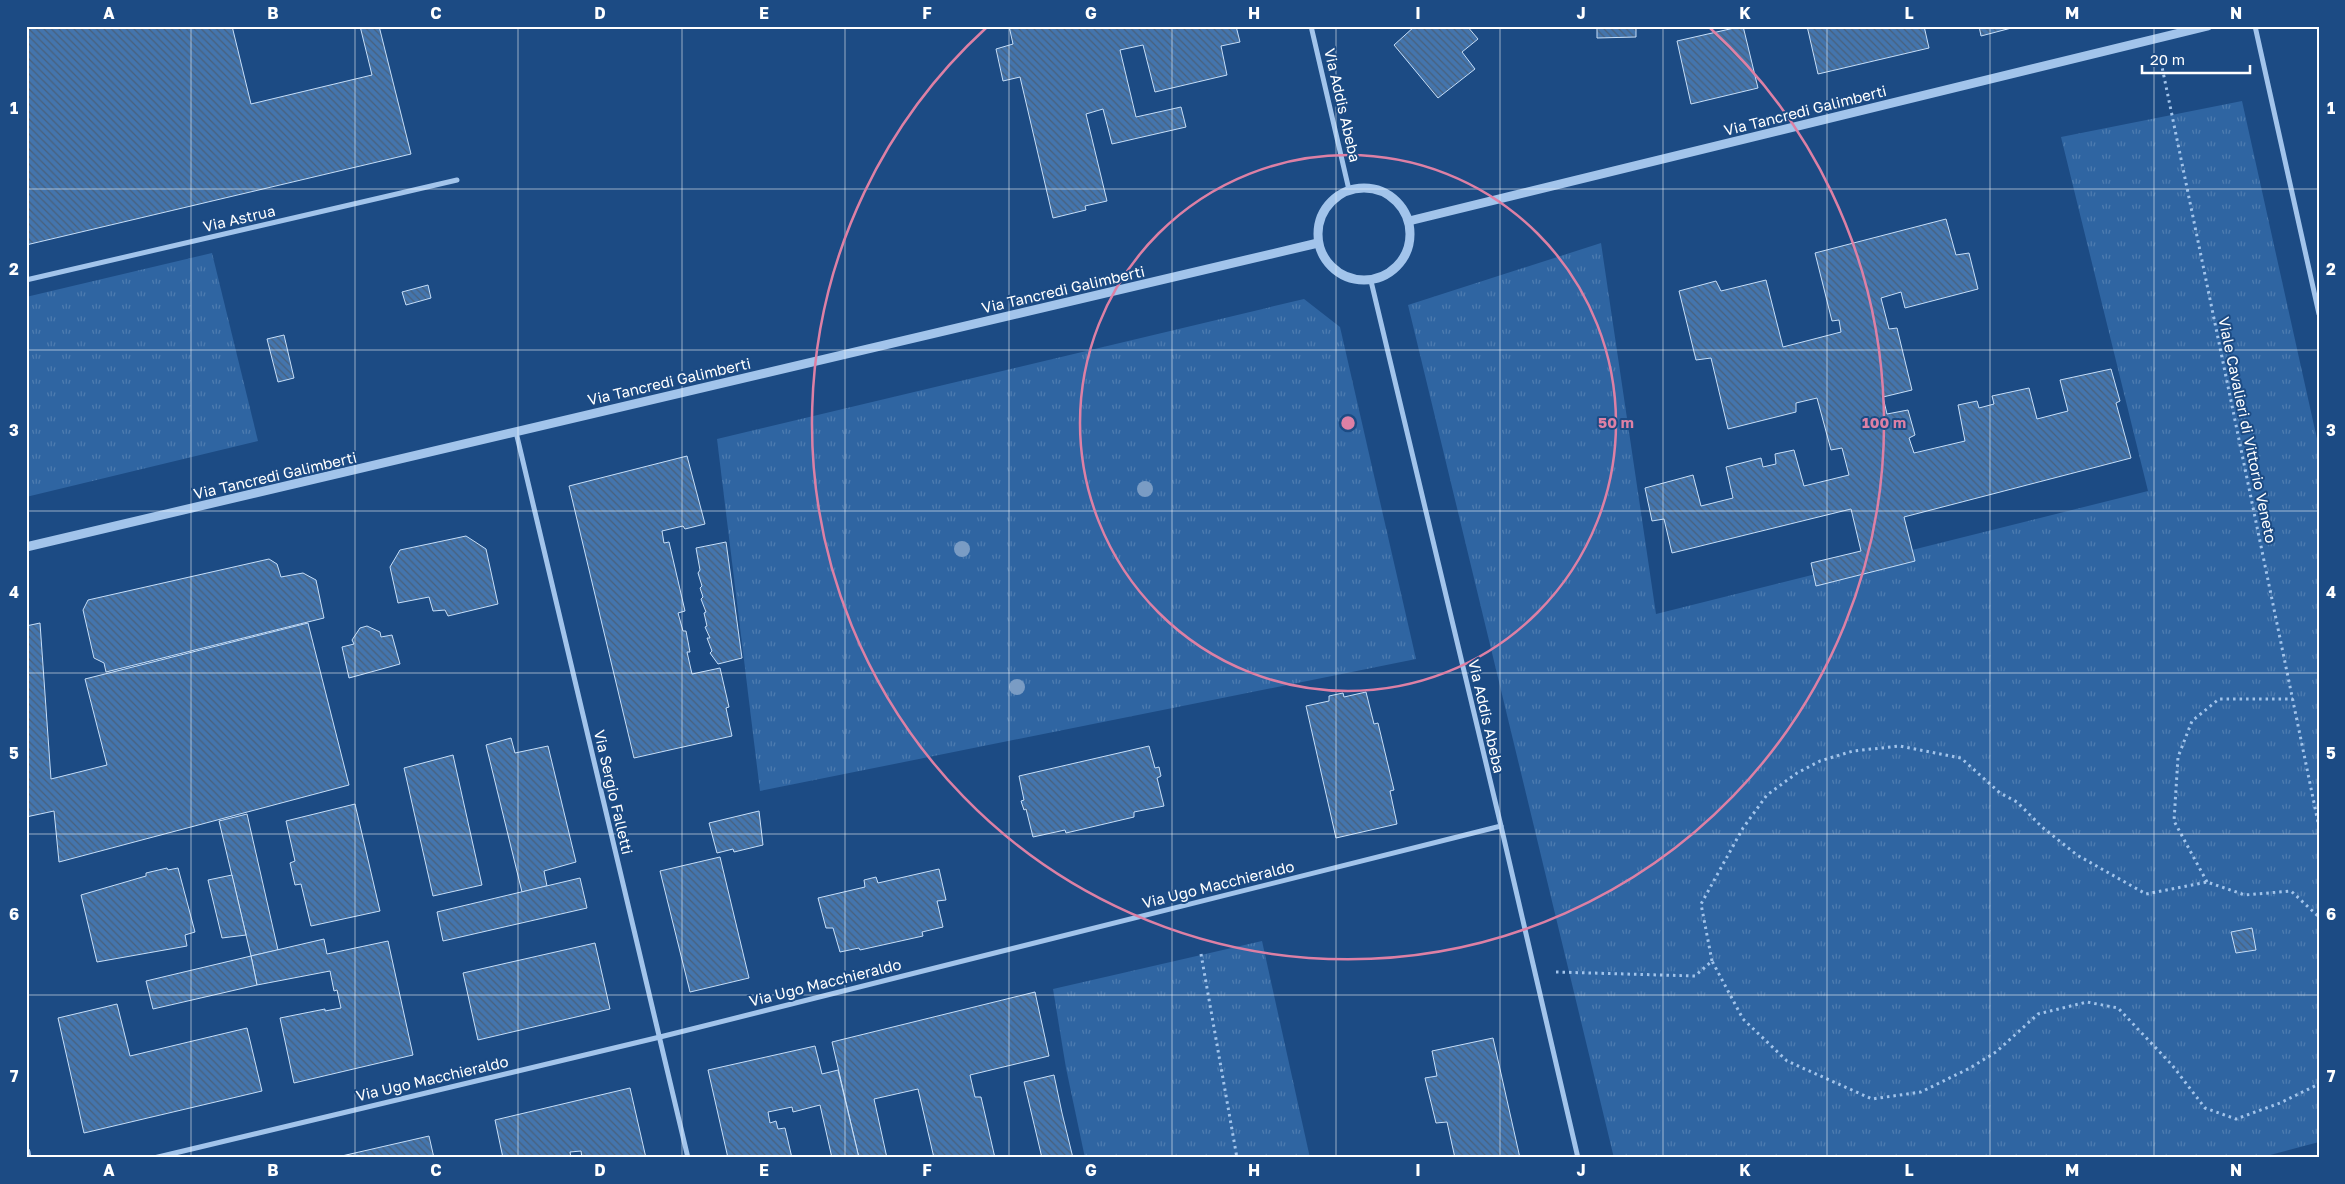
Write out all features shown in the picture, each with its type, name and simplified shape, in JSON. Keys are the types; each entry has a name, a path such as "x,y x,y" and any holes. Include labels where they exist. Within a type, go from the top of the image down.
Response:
{"street":[{"name":"Via Addis Abeba","path":"1312,26 1349,190"},
{"name":"Via Tancredi Galimberti","path":"1409,221 2208,26"},
{"path":"2255,26 2319,314"},
{"name":"Via Astrua","path":"26,280 457,180"},
{"path":"1368,188 1386,193 1400,204 1409,221 1410,241 1404,260 1390,274 1370,281 1353,280 1337,272 1324,259 1318,243 1318,226 1324,211 1335,198 1349,190 1368,188"},
{"name":"Via Tancredi Galimberti","path":"26,547 1318,243"},
{"name":"Via Addis Abeba","path":"1370,281 1501,826 1578,1158"},
{"name":"Via Sergio Falletti","path":"516,432 688,1158"},
{"name":"Via Ugo Macchieraldo","path":"154,1158 660,1037 1501,826"},
{"path":"26,1152 28,1158"}],"path":[{"name":"Viale Cavalieri di Vittorio Veneto","path":"2156,38 2319,827"},
{"path":"2207,882 2174,821 2178,757 2192,720 2219,698 2292,699"},
{"path":"2319,917 2291,891 2245,895 2207,882 2146,894 2077,855 2042,827 2017,802 2000,793 1961,758 1900,746 1853,751 1820,761 1798,773 1767,795 1742,828 1701,904 1712,962 1743,1019 1787,1061 1872,1099 1921,1092 1970,1068 1996,1052 2038,1014 2087,1002 2118,1008 2172,1065 2205,1108 2236,1119 2280,1103 2319,1084"},
{"path":"1201,954 1237,1158"},
{"path":"1534,971 1695,976 1712,962"}],"green space":[{"path":"2242,101 2319,448 2319,1142 2259,1158 1614,1158 1408,305 1601,243 1656,614 2148,491 2061,137"},
{"path":"212,253 258,441 26,497 26,297"},
{"path":"1304,299 1340,327 1416,659 760,791 717,439"},
{"path":"1262,941 1310,1158 1085,1158 1066,1068 1053,989"}],"building":[{"path":"26,26 232,26 251,104 372,75 360,26 379,26 411,154 26,245"},
{"path":"1009,26 1236,26 1240,42 1221,46 1227,75 1155,92 1143,45 1120,50 1136,117 1181,107 1186,127 1112,144 1103,109 1086,114 1107,201 1085,206 1086,210 1053,218 1020,77 1003,81 996,49 1013,44"},
{"path":"1415,26 1467,26 1478,39 1462,52 1475,69 1438,98 1394,45"},
{"path":"1597,26 1636,26 1636,37 1597,38"},
{"path":"1743,26 1758,88 1691,104 1677,41"},
{"path":"1807,26 1924,26 1929,48 1818,74"},
{"path":"1979,26 2019,26 1981,36"},
{"path":"1946,219 1956,255 1969,253 1978,289 1905,308 1901,292 1881,298 1889,329 1897,328 1912,390 1883,397 1887,414 1908,410 1915,435 1909,438 1914,453 1965,441 1958,405 1977,401 1979,408 1994,404 1992,396 2029,388 2037,419 2068,411 2060,380 2111,369 2120,401 2116,403 2131,458 1904,517 1915,561 1816,586 1811,563 1861,551 1851,509 1672,553 1664,519 1652,521 1645,488 1693,475 1701,506 1733,498 1726,467 1761,458 1763,467 1776,464 1775,454 1794,450 1804,486 1849,475 1842,448 1831,450 1817,398 1796,403 1796,412 1728,429 1711,358 1696,360 1679,291 1716,281 1721,291 1766,280 1783,347 1841,332 1839,320 1832,321 1815,253"},
{"path":"428,285 431,298 406,305 402,292"},
{"path":"284,335 294,378 278,382 267,339"},
{"path":"687,456 705,524 685,529 683,526 662,531 664,543 669,542 685,611 678,613 683,631 686,631 690,652 687,652 692,674 720,668 729,707 726,708 732,736 634,758 569,486"},
{"path":"466,536 486,549 498,604 448,616 445,610 433,611 429,597 398,603 390,567 400,550"},
{"path":"726,542 742,658 718,664 710,653 712,651 707,638 710,638 705,627 707,626 704,613 706,612 701,599 703,597 700,588 702,586 698,573 700,570 696,548"},
{"path":"269,559 277,564 281,577 303,573 316,580 324,618 106,672 104,663 94,658 83,610 88,600"},
{"path":"40,623 51,779 107,765 85,679 308,623 349,785 59,862 54,811 26,817 26,626"},
{"path":"367,626 380,632 381,637 392,635 400,664 349,678 342,647 354,644 352,640 360,628"},
{"path":"1366,692 1374,724 1378,723 1394,790 1390,791 1397,824 1336,838 1306,706 1329,701 1329,696 1343,693 1344,697"},
{"path":"511,738 515,753 548,746 576,862 544,871 547,886 522,892 486,745"},
{"path":"1149,746 1155,768 1159,767 1161,776 1157,778 1164,806 1134,812 1134,817 1066,833 1065,830 1033,837 1026,809 1024,810 1021,801 1024,800 1019,776"},
{"path":"453,755 482,885 433,896 404,768"},
{"path":"355,804 380,911 311,926 301,884 295,885 290,863 295,861 286,821"},
{"path":"759,811 763,845 734,852 733,849 717,853 709,823"},
{"path":"247,814 278,950 251,956 219,821"},
{"path":"720,857 749,978 690,992 660,871"},
{"path":"167,868 168,870 178,868 195,932 185,935 187,946 97,962 81,895 146,876 146,873"},
{"path":"939,869 946,900 937,901 943,927 922,932 923,936 860,950 859,948 840,952 833,928 826,928 818,898 865,887 864,880 876,877 878,883"},
{"path":"232,875 246,935 222,938 208,880"},
{"path":"580,878 587,908 443,941 437,912"},
{"path":"2252,928 2256,950 2236,953 2231,932"},
{"path":"324,939 327,954 388,941 413,1055 294,1083 280,1018 325,1009 325,1011 341,1008 337,990 334,991 330,971 257,985 251,956"},
{"path":"595,943 610,1009 478,1040 463,973"},
{"path":"251,956 257,985 153,1009 146,981"},
{"path":"1035,992 1049,1056 970,1075 975,1097 981,1097 995,1158 934,1158 918,1089 874,1099 887,1158 859,1158 832,1042"},
{"path":"117,1004 130,1056 247,1028 262,1091 84,1133 58,1018"},
{"path":"1493,1038 1520,1158 1455,1158 1447,1122 1436,1123 1425,1078 1437,1076 1432,1051"},
{"path":"815,1046 822,1074 838,1070 859,1158 832,1158 820,1105 793,1112 792,1107 768,1112 770,1123 776,1121 778,1129 785,1128 792,1158 728,1158 708,1070"},
{"path":"1054,1075 1073,1158 1042,1158 1024,1082"},
{"path":"630,1088 646,1158 582,1158 581,1151 570,1152 571,1158 503,1158 495,1120"},
{"path":"429,1136 434,1158 333,1158"}]}
